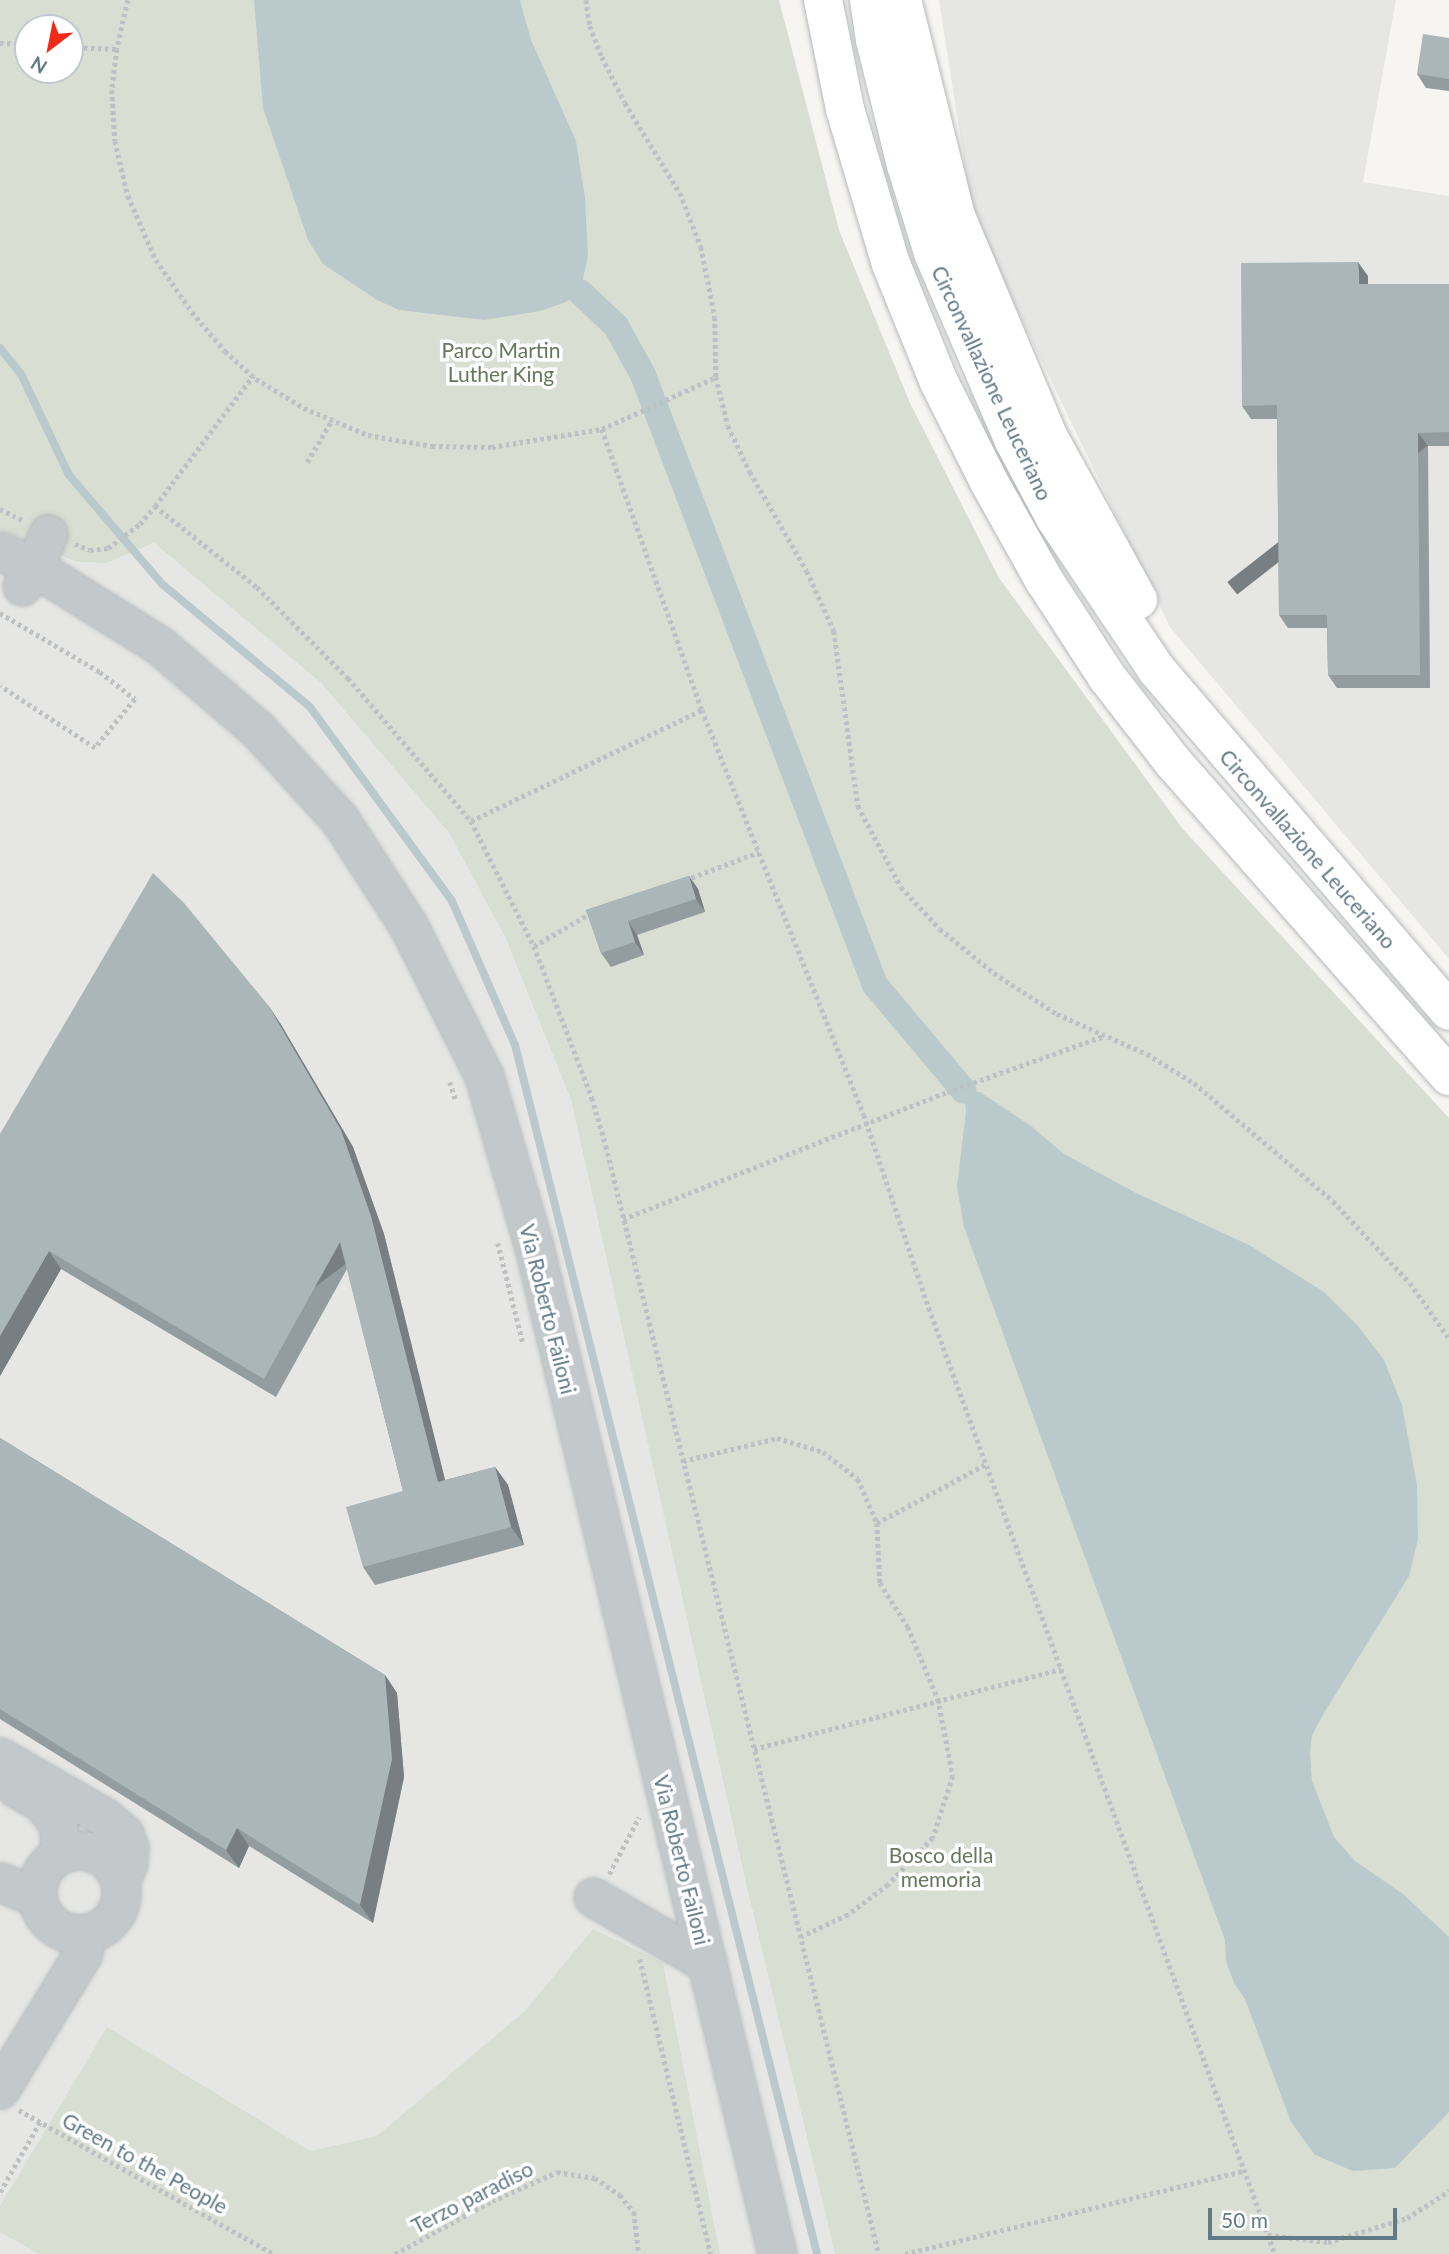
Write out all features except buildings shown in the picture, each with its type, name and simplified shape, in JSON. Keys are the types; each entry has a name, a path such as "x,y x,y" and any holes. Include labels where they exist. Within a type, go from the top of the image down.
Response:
{"highway":[{"path":"800,0 849,200 891,264"},
{"name":"Circonvallazione Leuceriano","path":"823,0 845,109 891,264 939,382 1044,580 1107,677 1173,762 1449,1076"},
{"name":"Circonvallazione Leuceriano","path":"869,0 875,40 906,165 933,253 1013,439 1055,518 1156,669 1449,1012"},
{"path":"902,0 956,216 1048,436 1127,584 1193,680 1216,742"}],"street":[{"path":"18,590 48,534"},
{"name":"Via Roberto Failoni","path":"0,551 18,590 159,645 257,729 340,820 408,925 484,1076 534,1247 778,2254"},
{"path":"0,1757 104,1817 124,1834 129,1847 128,1863 120,1882"},
{"path":"0,1778 41,1802 50,1812 58,1822 61,1854"},
{"path":"73,1850 97,1854 108,1861 120,1882 121,1897 117,1911 109,1922 84,1934 59,1930 40,1910 37,1897 42,1872 61,1854 73,1850"},
{"path":"0,1882 37,1897"},
{"path":"603,1889 642,1925 707,1963"},
{"path":"5,2097 83,1953 84,1934"}],"path":[{"path":"128,0 117,49 112,90 115,141 128,196 156,260 192,312 225,351 253,376 304,408 368,435 432,446 492,447 602,429 667,397 716,377"},
{"path":"586,0 590,26 602,57 625,103 680,193 701,247 715,317 716,377 728,426 750,472 807,571 834,631 858,806 901,887 940,929 994,973 1057,1014 1147,1054 1194,1083 1333,1201 1410,1283 1449,1338"},
{"path":"84,48 117,49"},
{"path":"108,548 139,524 155,506 253,376"},
{"path":"307,462 332,420"},
{"path":"602,429 702,710 867,1124 986,1464 1275,2254"},
{"path":"155,506 257,587 348,678 471,821 534,946 592,1098 879,2254"},
{"path":"0,686 95,748 135,699 100,672 18,590"},
{"path":"471,821 702,710"},
{"path":"672,885 759,852"},
{"path":"534,946 601,910"},
{"path":"623,1219 973,1082 1105,1035"},
{"path":"447,1070 459,1108"},
{"path":"497,1238 523,1345"},
{"path":"683,1461 776,1438 823,1452 859,1479 877,1523 880,1583 908,1627 938,1699 953,1776 933,1838 878,1892 848,1915 801,1937"},
{"path":"877,1523 986,1464"},
{"path":"754,1749 1061,1669"},
{"path":"603,1889 609,1872 639,1817 636,1804"},
{"path":"642,1925 635,1940 711,2254"},
{"name":"Green to the People","path":"5,2097 40,2122 274,2254"},
{"path":"0,2192 40,2122"},
{"path":"905,2254 1244,2171"},
{"name":"Terzo paradiso","path":"395,2254 492,2201 557,2172 595,2178 620,2195 634,2212 639,2254"},
{"path":"1268,2235 1328,2242 1406,2218 1449,2192"}],"shaded area":[{"path":"254,0 520,0 531,40 576,141 585,198 588,256 580,292 566,302 540,311 484,320 399,310 377,300 323,264 308,240 263,108"},
{"path":"939,0 1396,0 1363,182 1449,196 1449,959 1170,627 973,219"},
{"path":"0,530 76,562 107,563 154,543 321,683 449,833 505,937 571,1100 746,1884 835,2254 0,2254"},
{"path":"964,1091 980,1092 1031,1126 1064,1154 1136,1193 1249,1245 1324,1292 1358,1326 1384,1360 1402,1405 1417,1485 1418,1539 1409,1576 1324,1713 1312,1735 1310,1753 1312,1781 1334,1837 1355,1861 1403,1894 1449,1937 1449,2112 1395,2168 1353,2171 1315,2155 1291,2122 1245,1999 1234,1983 1226,1961 1225,1940 964,1227 957,1187 966,1111"}],"green space":[{"name":"Parco Martin Luther King","path":"0,0 779,0 839,230 909,401 999,578 1182,828 1449,1118 1449,2254 835,2254 746,1884 571,1100 505,937 449,833 321,683 154,543 107,563 76,562 0,530"},
{"path":"593,1929 663,1963 720,2254 39,2254 0,2232 0,2206 107,2027 310,2151 377,2136 525,2011"}],"waterway":[{"path":"580,292 616,326 643,375 875,985 964,1091"},
{"path":"0,348 21,374 69,475 162,584 310,707 452,901 515,1045 817,2254"}],"park label":[{"name":"Bosco della memoria","path":"941,1867"}]}
